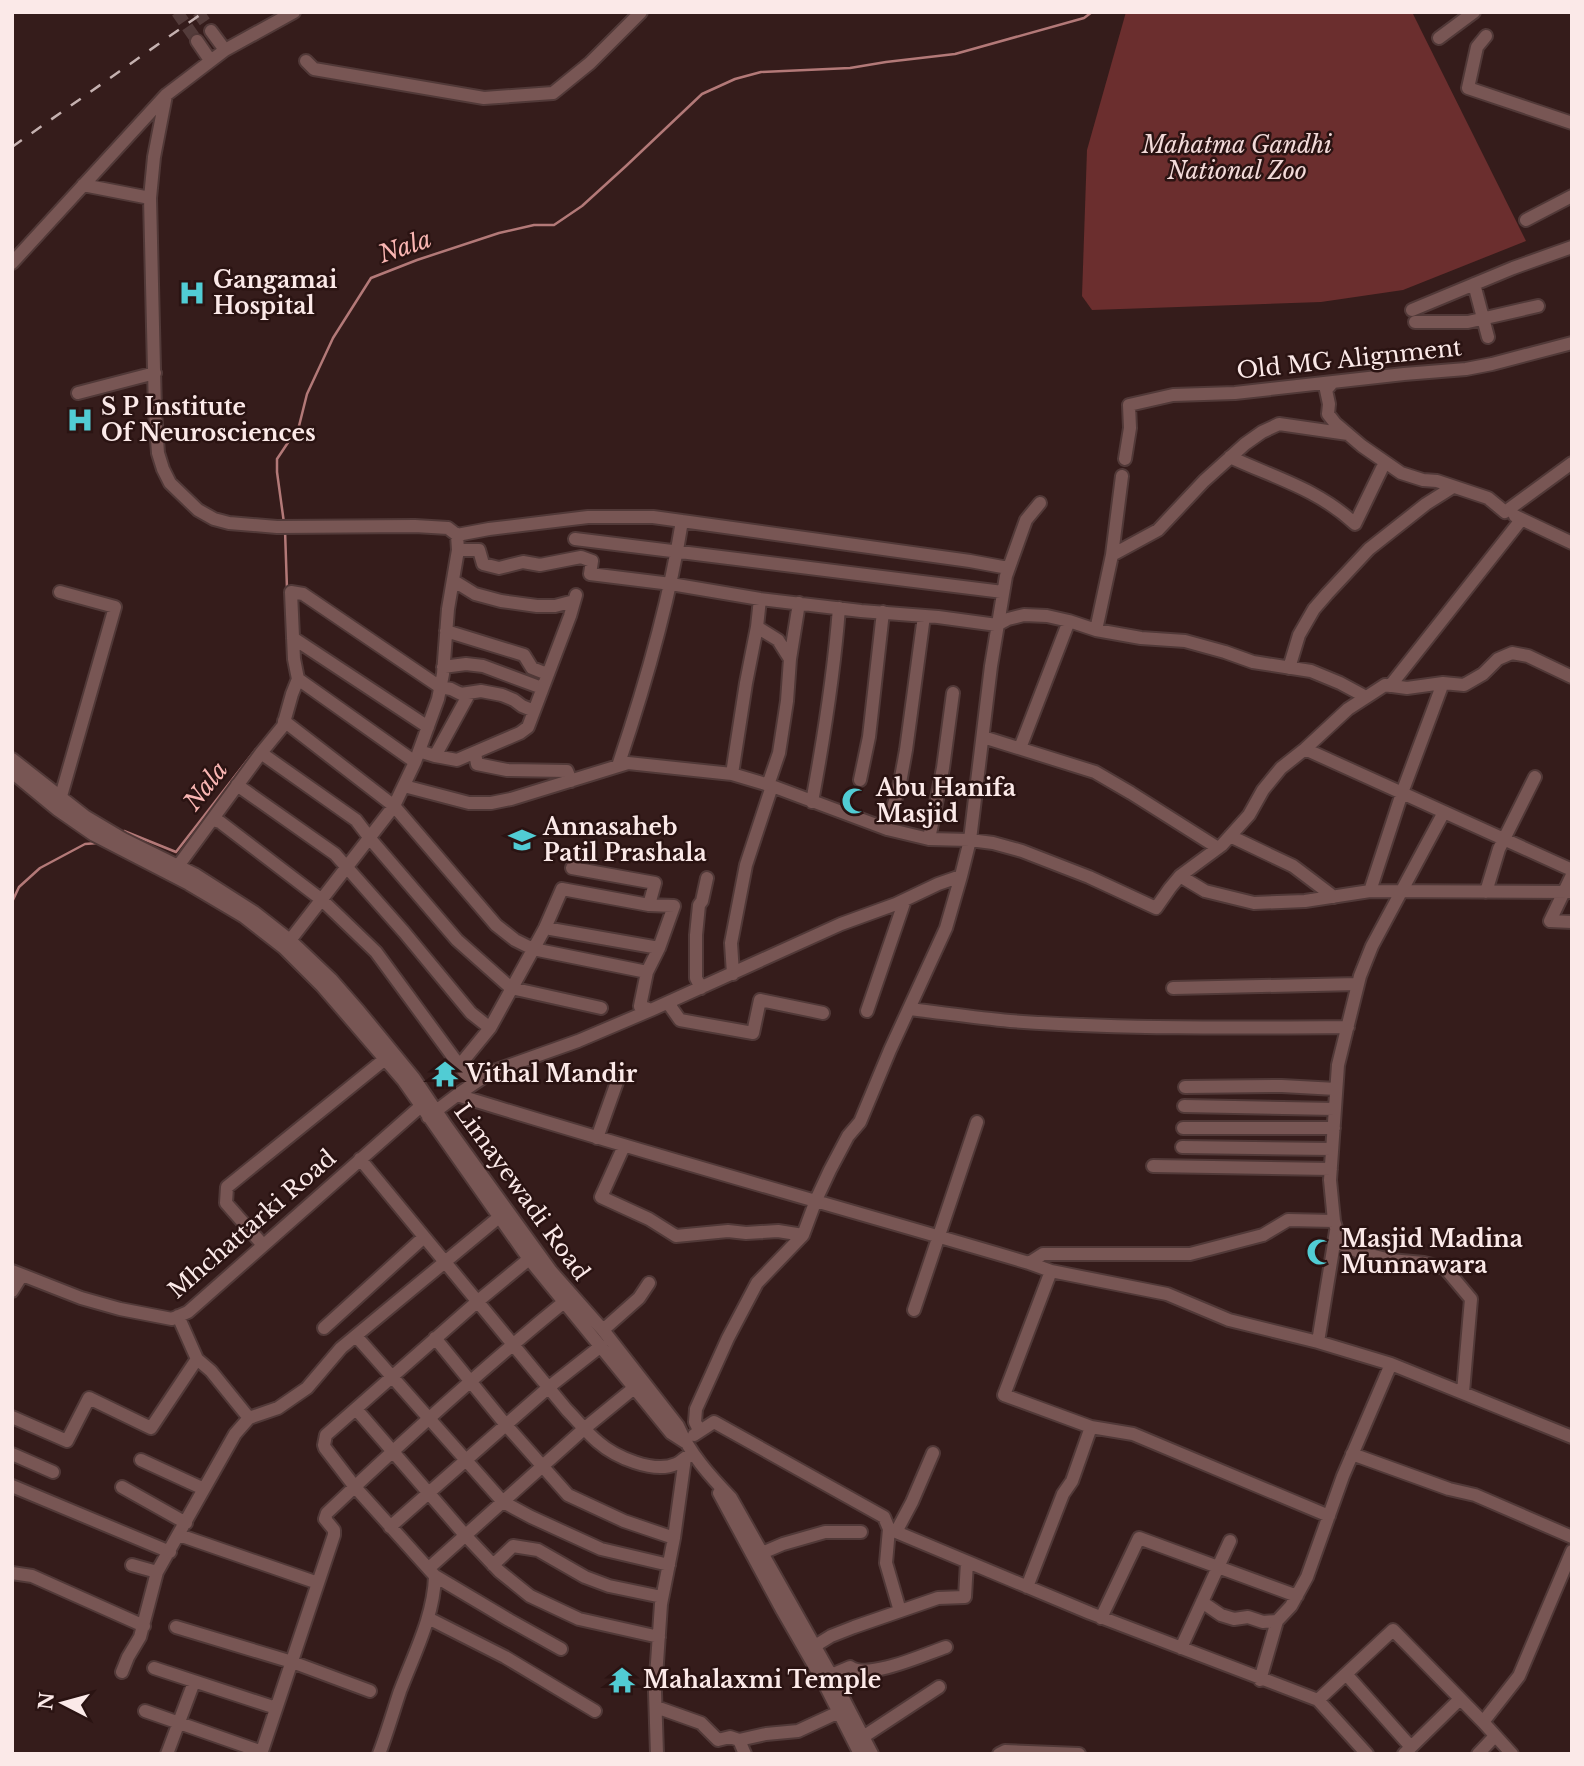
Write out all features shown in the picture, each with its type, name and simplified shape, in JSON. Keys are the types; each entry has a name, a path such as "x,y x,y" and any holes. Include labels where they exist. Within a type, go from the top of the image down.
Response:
{"street":[{"path":"12,263 166,95 225,50 294,12"},
{"path":"306,61 314,69 484,98 553,93 590,63 641,12"},
{"path":"1439,38 1474,12"},
{"path":"211,31 225,50"},
{"path":"1486,36 1477,47 1468,88 1572,122"},
{"path":"197,41 210,60"},
{"path":"166,95 154,157 150,198 155,412 158,453 170,483 198,510 214,519 229,523 277,527 415,526 448,528 457,535 458,550 438,699 417,756 394,806 287,944"},
{"path":"83,185 150,198"},
{"path":"1527,220 1572,195"},
{"path":"1538,306 1468,322 1413,316 1474,284 1572,247"},
{"path":"1474,284 1488,337"},
{"name":"Old MG Alignment","path":"1125,459 1130,428 1129,405 1173,395 1235,393 1466,369 1572,343"},
{"path":"78,393 155,373"},
{"path":"1332,383 1326,390 1328,414 1348,435 1401,473 1437,481 1488,498 1505,512 1572,543"},
{"path":"1112,555 1158,530 1204,481 1262,432 1279,424 1348,435"},
{"path":"1230,457 1306,489 1342,512 1355,524 1385,462"},
{"path":"1505,512 1572,463"},
{"path":"1096,630 1112,555 1122,476"},
{"path":"1289,667 1299,635 1314,609 1327,594 1369,549 1426,504 1453,487"},
{"path":"699,1430 695,1422 696,1409 728,1338 757,1283 803,1236 816,1200 848,1136 860,1122 946,928 970,840 990,666 1008,568 1026,520 1040,503"},
{"path":"457,535 588,517 622,516 682,521 1008,568"},
{"path":"1390,686 1521,520"},
{"path":"618,766 671,584 682,521"},
{"path":"575,539 1003,592"},
{"path":"458,550 479,550 483,564 499,568 523,562 540,565 581,557 592,561 590,574 839,608 997,625 1024,615 1047,616 1096,630 1141,639 1185,641 1253,662 1311,671 1366,697"},
{"path":"298,679 417,756 457,760 520,733 528,727 575,598 555,606 501,601 475,594 454,581"},
{"path":"59,804 115,607 60,592"},
{"path":"178,866 283,726 298,679 291,592 303,594 440,687 461,694 481,691 502,695 534,711"},
{"path":"732,774 760,599"},
{"path":"733,974 731,943 746,865 779,753 799,603"},
{"path":"812,802 836,654 839,608"},
{"path":"860,780 869,737 883,612"},
{"path":"887,829 904,761 924,616"},
{"path":"1020,748 1069,621"},
{"path":"757,628 778,640 790,659"},
{"path":"446,631 524,655 532,668 547,674"},
{"path":"293,638 428,727"},
{"path":"404,786 469,803 491,803 628,763 732,774 887,829 929,839 993,843 1022,851 1089,877 1156,908 1180,876 1218,848 1249,815 1263,790 1281,768 1305,750 1348,709 1385,685 1407,688 1443,683 1464,685 1483,674 1498,659 1512,653 1528,656 1572,677"},
{"path":"443,667 466,664 484,666 542,688"},
{"path":"1370,891 1402,793 1443,683"},
{"path":"929,839 943,768 953,693"},
{"path":"435,756 469,694"},
{"path":"284,721 394,806 496,925 515,940 533,948 647,972"},
{"path":"983,737 1095,772 1218,848"},
{"path":"1305,750 1504,839 1572,873 1567,892 1550,921 1572,922"},
{"path":"261,753 356,820 457,940 511,988 601,1008"},
{"path":"475,753 477,764 507,770 567,771 571,781"},
{"path":"12,759 59,804"},
{"path":"12,772 97,831 221,902 287,944"},
{"path":"1486,892 1499,849 1535,777"},
{"path":"237,785 335,854 471,1013 490,1028"},
{"path":"1444,812 1372,946 1358,984 1338,1065 1330,1180 1335,1224 1341,1244 1390,1260 1445,1268 1471,1298 1463,1392"},
{"path":"212,820 220,822 322,900 376,952 473,1084"},
{"path":"1230,836 1293,866 1334,897"},
{"path":"120,844 178,866 237,900 274,926 287,944"},
{"path":"572,868 655,883 649,905"},
{"name":"Mhchattarki Road","path":"17,1273 82,1298 172,1319 188,1311 360,1159 491,1072 578,1041 841,924 961,876"},
{"path":"1180,876 1205,891 1254,903 1305,901 1370,891 1567,892"},
{"path":"701,988 696,978 696,935 699,905 707,878"},
{"path":"459,1066 490,1028 545,928 562,889 649,905 674,906 647,972 640,1006 651,1010"},
{"path":"867,1011 905,900"},
{"path":"545,928 659,948"},
{"name":"Limayewadi Road","path":"287,944 429,1111 503,1214 603,1330 678,1426 688,1451"},
{"name":"Limayewadi Road","path":"287,944 331,979 359,1011 414,1078 429,1111"},
{"path":"1174,988 1358,984"},
{"path":"668,1003 680,1020 753,1032 760,1000 823,1013"},
{"path":"909,1009 1009,1021 1145,1027 1348,1027"},
{"path":"263,1245 226,1203 227,1187 385,1059"},
{"path":"597,1138 618,1079"},
{"path":"1185,1087 1282,1086 1336,1089"},
{"path":"457,1095 1051,1271 1167,1294 1229,1320 1391,1364 1572,1437"},
{"path":"1184,1106 1335,1108"},
{"path":"914,1310 977,1122"},
{"path":"1183,1128 1334,1128"},
{"path":"624,1146 601,1197 649,1219 676,1236 728,1231 778,1231 803,1236"},
{"path":"1182,1147 1332,1149"},
{"path":"360,1159 549,1387 598,1442 619,1457 661,1467 674,1465 688,1451 699,1430 714,1422 884,1517 893,1531 1101,1618 1318,1700 1367,1754"},
{"path":"1153,1166 1331,1169"},
{"path":"122,1672 144,1626 157,1572 235,1434 249,1418 278,1409 307,1388 341,1348 503,1214"},
{"name":"Limayewadi Road","path":"503,1214 529,1259 671,1433 730,1498 811,1648 860,1754"},
{"path":"1029,1264 1042,1254 1190,1254 1264,1236 1288,1220 1335,1224"},
{"path":"1318,1342 1335,1224"},
{"path":"324,1328 424,1237"},
{"path":"529,1259 326,1435 324,1445 355,1487 432,1572 561,1649"},
{"path":"1051,1271 1004,1395 1091,1427 1133,1434 1329,1516"},
{"path":"12,1291 17,1273"},
{"path":"603,1330 639,1298 649,1283"},
{"path":"145,1711 262,1753 335,1532 325,1519 326,1515 392,1451 564,1302"},
{"path":"178,1316 197,1359 211,1371 249,1418"},
{"path":"356,1336 503,1502 601,1549 669,1565"},
{"path":"435,1338 568,1496 624,1521 674,1538"},
{"path":"390,1527 549,1387 601,1346"},
{"path":"12,1417 67,1441 89,1398 151,1427 197,1359"},
{"path":"1260,1680 1277,1621 1291,1606 1307,1577 1352,1454 1391,1364"},
{"path":"379,1754 428,1618 435,1593 432,1572 465,1535 634,1388"},
{"path":"356,1409 465,1535 493,1565 530,1596 579,1619 659,1637"},
{"path":"1027,1587 1063,1494 1072,1481 1091,1427"},
{"path":"657,1754 656,1707 662,1597 688,1451"},
{"path":"900,1611 886,1563 893,1531 912,1502 933,1453"},
{"path":"12,1454 53,1472"},
{"path":"1352,1454 1449,1489 1475,1495 1572,1537"},
{"path":"141,1460 204,1489"},
{"name":"Limayewadi Road","path":"713,1480 723,1503 811,1648 831,1675 872,1754"},
{"path":"12,1486 170,1552"},
{"path":"122,1487 182,1529 318,1583"},
{"path":"762,1553 825,1532 861,1532"},
{"path":"1101,1618 1139,1538 1297,1596"},
{"path":"1181,1648 1230,1541"},
{"path":"493,1565 513,1546 538,1550 584,1577 610,1586 662,1597"},
{"path":"1483,1722 1518,1676 1572,1551"},
{"path":"811,1648 842,1632 938,1598 965,1597 967,1562"},
{"path":"132,1565 157,1572"},
{"path":"12,1573 32,1576 144,1626"},
{"path":"1202,1602 1221,1615 1234,1619 1277,1621"},
{"path":"428,1618 505,1657 595,1711"},
{"path":"176,1627 292,1662 370,1691"},
{"path":"1318,1700 1393,1630 1512,1754"},
{"path":"831,1675 850,1667 856,1671 894,1666 946,1647"},
{"path":"154,1668 276,1708"},
{"path":"1346,1674 1408,1750 1460,1699"},
{"path":"167,1754 194,1682"},
{"path":"863,1737 939,1687"},
{"path":"656,1707 701,1723 718,1740 730,1737 739,1740 798,1731 839,1712"},
{"path":"1478,1754 1495,1736"},
{"path":"739,1740 745,1754"},
{"path":"999,1754 1005,1751 1079,1754"}],"green space":[{"name":"Mahatma Gandhi National Zoo","path":"1126,12 1412,12 1526,241 1403,290 1321,302 1092,310 1082,296 1087,150"}],"waterway":[{"name":"Nala","path":"284,523 277,459 299,426 307,394 333,338 371,278 499,233 534,225 554,225 582,206 702,94 735,79 761,72 850,68 955,54 1084,18 1092,12"},
{"name":"Nala","path":"285,530 287,589"},
{"name":"Nala","path":"122,832 176,852 256,749"},
{"name":"Nala","path":"12,902 19,887 40,868 85,844 98,843"}],"tunnel":[{"path":"177,12 197,41"},
{"path":"198,12 211,31"}],"railway":[{"path":"12,147 204,12"}],"place":[{"name":"Gangamai Hospital","path":"192,293"},
{"name":"S P Institute Of Neurosciences","path":"80,420"},
{"name":"Abu Hanifa Masjid","path":"855,801"},
{"name":"Annasaheb Patil Prashala","path":"522,840"},
{"name":"Vithal Mandir","path":"445,1074"},
{"name":"Masjid Madina Munnawara","path":"1320,1252"},
{"name":"Mahalaxmi Temple","path":"622,1680"}]}
